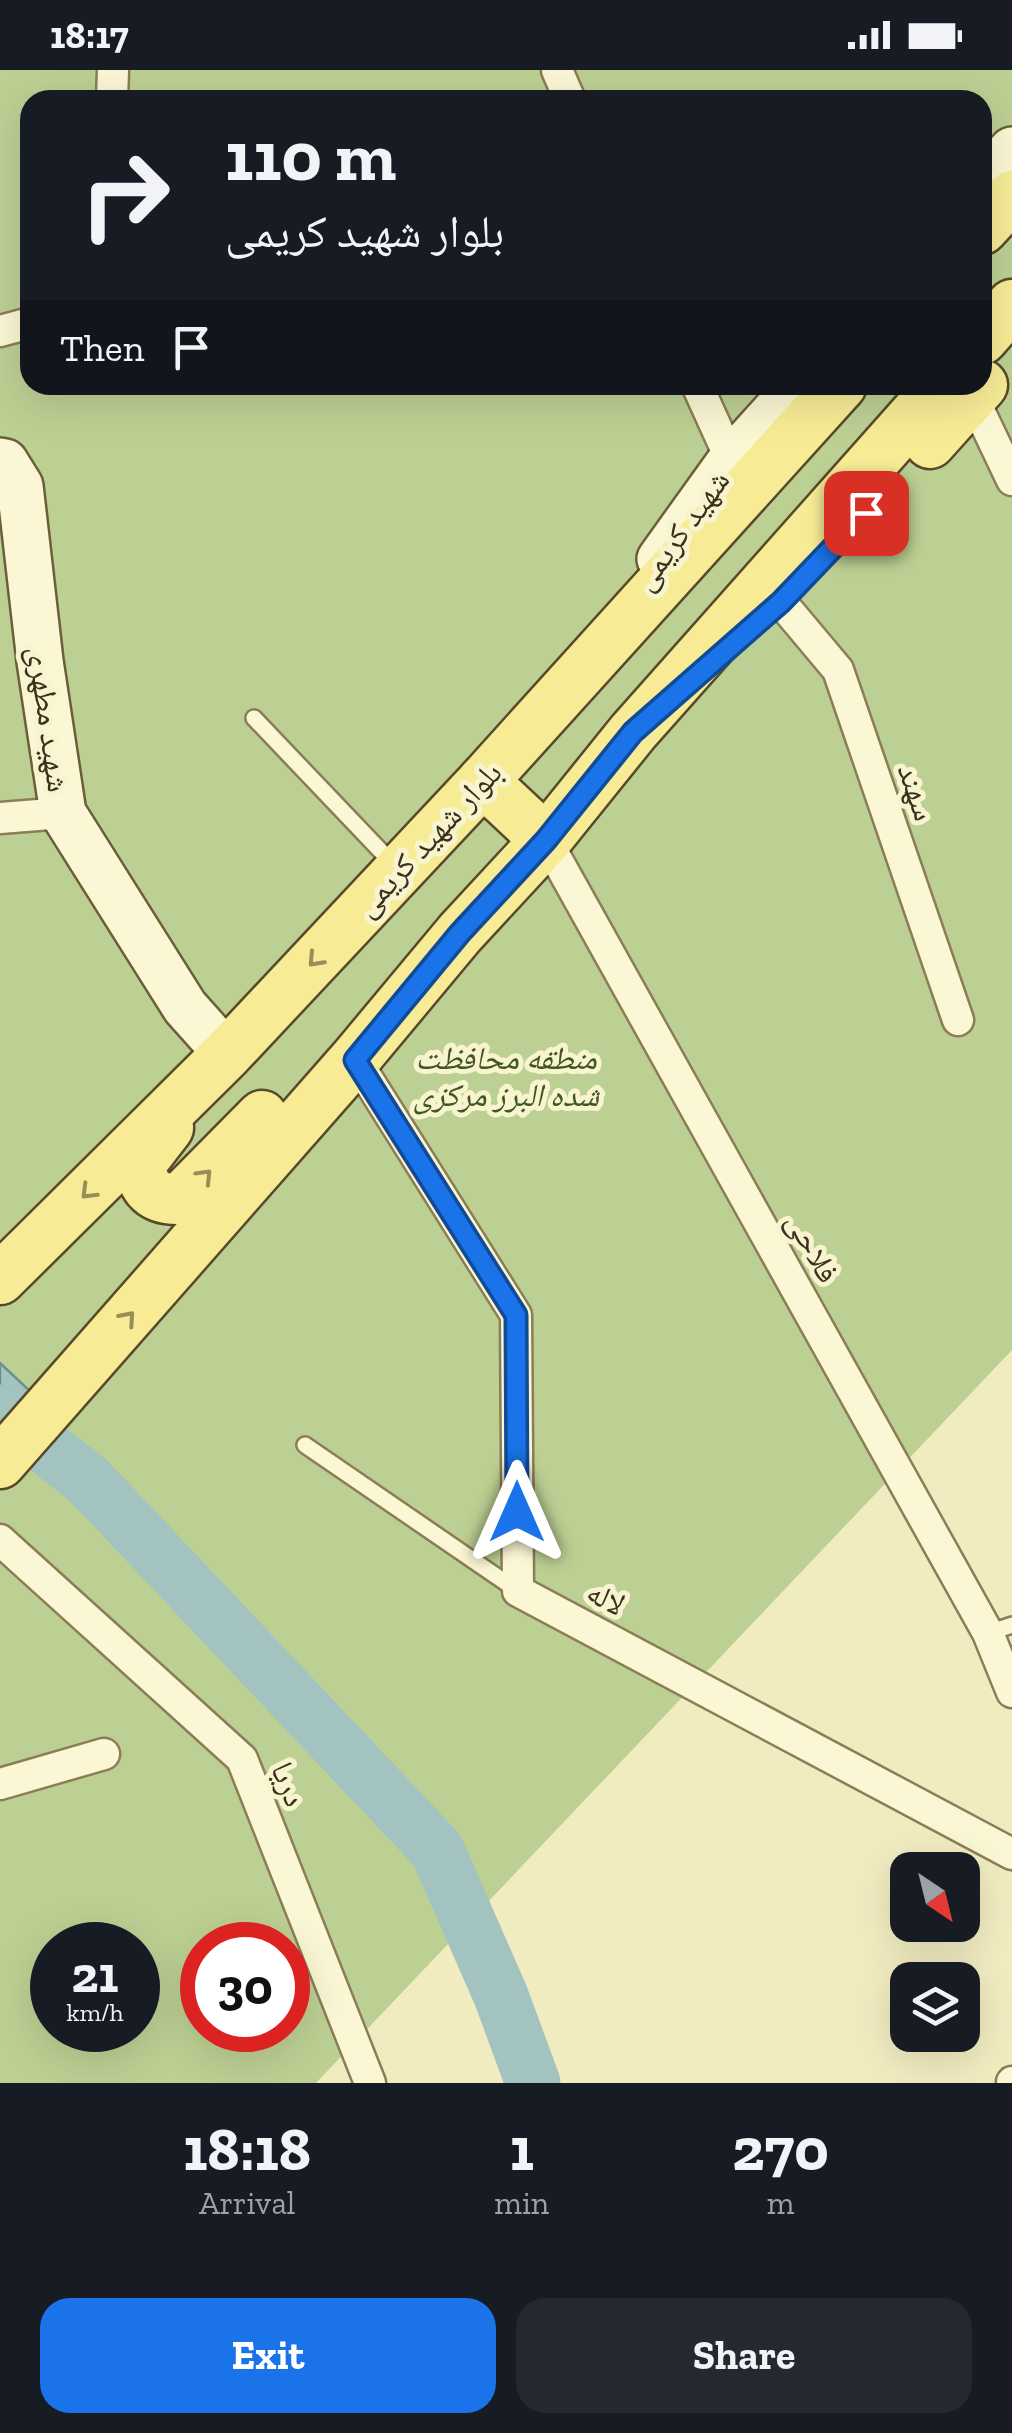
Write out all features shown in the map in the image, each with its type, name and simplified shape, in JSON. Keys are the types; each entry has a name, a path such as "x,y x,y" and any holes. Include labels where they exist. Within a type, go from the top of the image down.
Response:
{"main road":[{"path":"992,218 1012,196"},
{"path":"992,327 1012,305"},
{"path":"992,369 1012,352"},
{"name":"بلوار شهید کریمی","path":"2,1273 228,1054 833,395"},
{"path":"0,1462 546,840 633,732 962,395"},
{"path":"633,732 821,564 963,395"},
{"path":"483,780 546,840"},
{"path":"228,1054 140,1163 141,1178 150,1192 164,1200 180,1199 192,1190 379,992 424,975"}],"street":[{"path":"992,171 1012,150"},
{"path":"702,395 731,460"},
{"name":"شهید کریمی","path":"572,683 731,460 789,395"},
{"path":"972,395 1012,480"},
{"name":"شهید مطهری","path":"2,454 20,486 63,813 185,1006 228,1054"},
{"name":"سهند","path":"781,602 838,670 958,1020"},
{"path":"0,818 63,813"},
{"name":"فلاحی","path":"546,840 1000,1629 1012,1692"},
{"path":"355,1060 516,1315 518,1591"},
{"name":"دریا","path":"0,1540 242,1759 370,2083"},
{"name":"لاله","path":"518,1591 1012,1854"},
{"path":"0,1784 104,1754"}],"lane":[{"path":"254,718 398,870"},
{"path":"306,1445 518,1591"}],"green space":[{"name":"منطقه محافظت شده البرز مرکزی","path":"0,70 1012,70 1012,1350 316,2083 0,2083"}],"water":[{"path":"0,1363 30,1391 0,1425"}],"waterway":[{"path":"0,1412 88,1480 437,1850 501,1996 533,2083"}],"route":[{"path":"517,1512 516,1315 355,1060 460,933 546,840 633,732 781,602 866,513"}]}
